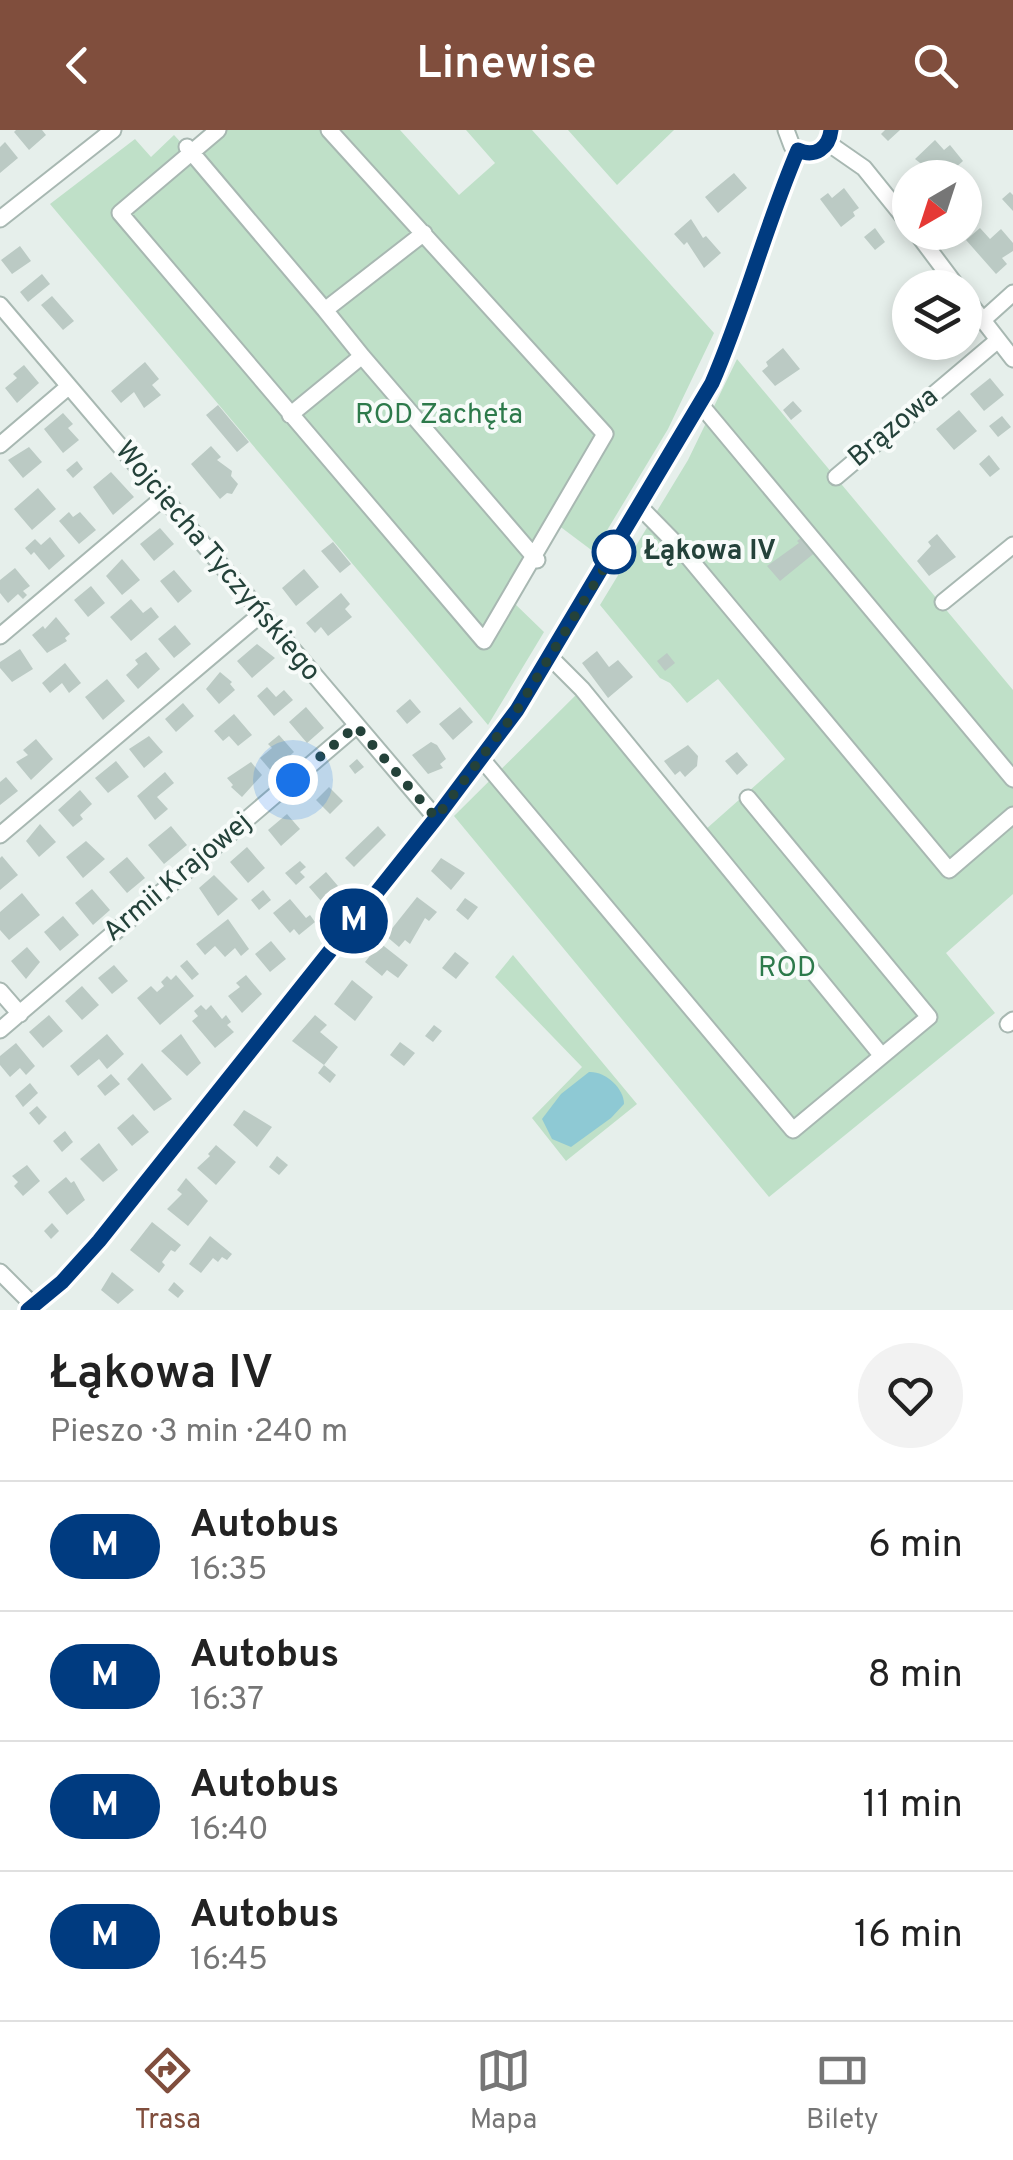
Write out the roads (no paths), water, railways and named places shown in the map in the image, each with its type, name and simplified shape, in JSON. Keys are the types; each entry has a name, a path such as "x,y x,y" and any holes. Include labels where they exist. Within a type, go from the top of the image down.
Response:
{"street":[{"path":"1,218 113,130"},
{"path":"218,130 120,212 484,641 605,434 329,130"},
{"path":"786,130 788,140 798,150 812,154 830,136 864,168 892,203"},
{"path":"190,150 535,558"},
{"path":"0,1272 31,1308 99,1241 436,818 517,710 700,405 733,334 761,242 798,150"},
{"path":"326,310 424,233"},
{"path":"1013,293 983,320 1013,359"},
{"name":"Wojciecha Tyczyńskiego","path":"0,305 436,818"},
{"name":"Brązowa","path":"836,476 998,340"},
{"path":"290,415 362,356"},
{"path":"0,445 68,387"},
{"path":"700,405 1013,780"},
{"path":"0,636 163,498"},
{"path":"640,507 684,552 948,870 1013,815"},
{"path":"943,602 1013,546"},
{"path":"0,835 261,614"},
{"path":"550,658 582,689 882,1056"},
{"name":"Armii Krajowej","path":"0,1030 356,726"},
{"path":"481,758 793,1130 929,1017 748,798"},
{"path":"0,990 20,1014"}],"water":[{"path":"589,1072 612,1082 621,1092 624,1104 571,1147 552,1139 542,1119 561,1094"}],"place":[{"name":"Łąkowa IV","path":"614,552"}],"park label":[{"name":"ROD Zachęta","path":"439,416"},
{"name":"ROD","path":"787,969"}]}
